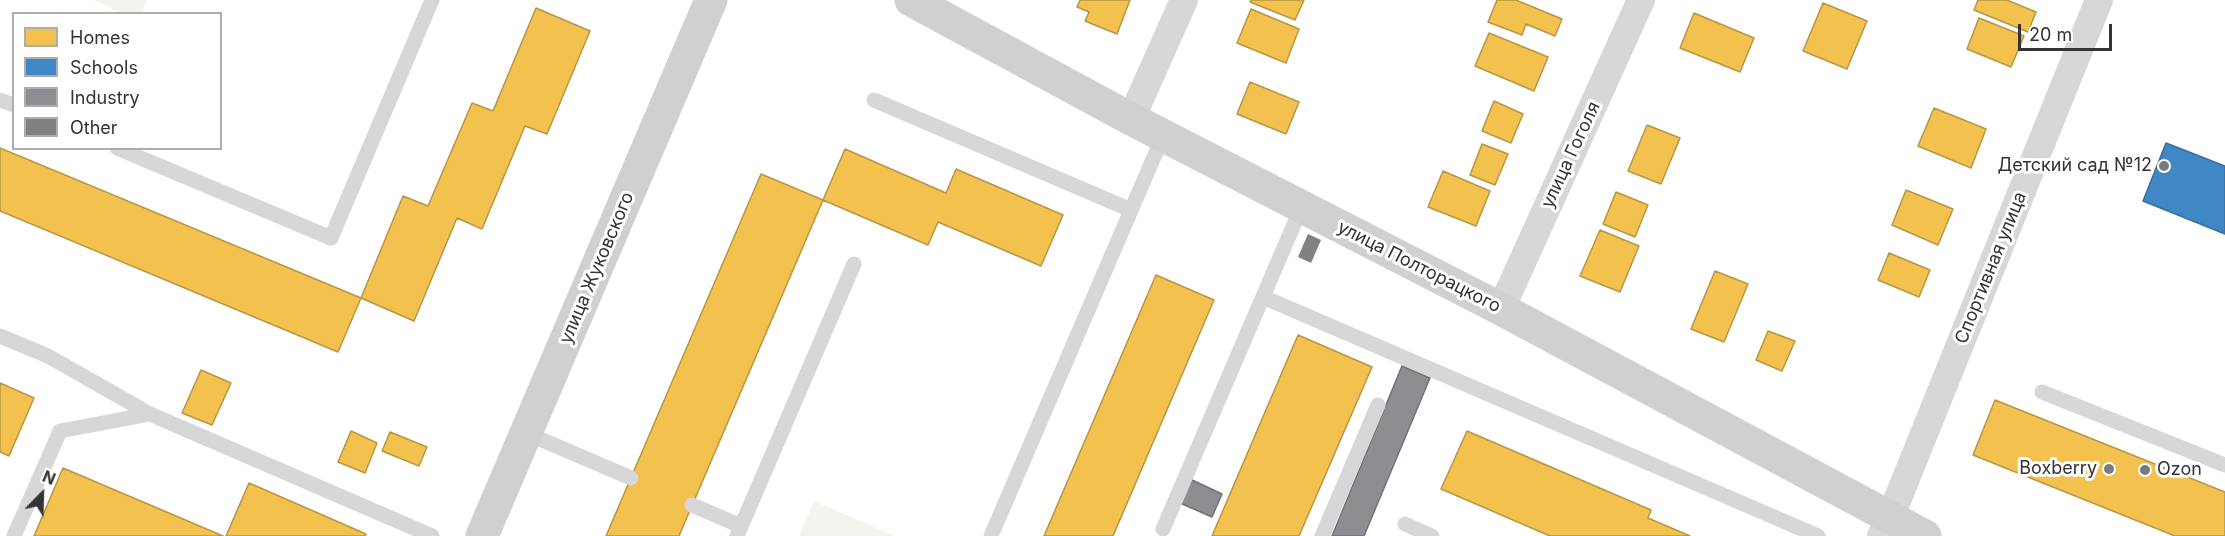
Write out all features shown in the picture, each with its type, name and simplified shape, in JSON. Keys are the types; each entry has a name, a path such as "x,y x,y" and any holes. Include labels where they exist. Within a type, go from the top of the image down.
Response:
{"street":[{"name":"улица Полторацкого","path":"911,0 1163,136 1501,309 1886,527 1925,536"},
{"path":"1131,119 1184,0"},
{"name":"улица Гоголя","path":"1501,309 1641,0"},
{"name":"Спортивная улица","path":"1886,527 2100,0"},
{"name":"улица Жуковского","path":"482,536 708,1"}],"lane":[{"path":"122,150 331,238 432,0"},
{"path":"874,100 1131,210"},
{"path":"991,536 1163,136"},
{"path":"1163,529 1302,206"},
{"path":"692,505 739,531 854,264"},
{"path":"1263,297 1818,536"},
{"path":"0,336 48,356 150,414 432,536"},
{"path":"2042,392 2225,465"},
{"path":"1322,536 1378,405"},
{"path":"14,536 60,431 150,414"},
{"path":"526,434 631,478"},
{"path":"1405,524 1432,536"}],"shaded area":[{"path":"93,0 147,0 142,12 120,12"},
{"path":"814,501 895,536 799,536"}],"building: Homes":[{"path":"1080,0 1130,0 1117,34 1085,21 1089,12 1077,7"},
{"path":"1251,0 1304,0 1295,20 1250,2"},
{"path":"1497,0 1516,0 1562,19 1555,36 1526,24 1522,35 1488,22"},
{"path":"1978,0 2007,0 2036,12 2028,32 1974,10"},
{"path":"1823,3 1867,21 1847,69 1803,51"},
{"path":"536,8 590,31 547,134 525,126 482,229 457,218 414,321 361,298 403,196 428,206 472,103 493,111"},
{"path":"1251,9 1299,29 1286,63 1237,43"},
{"path":"1694,13 1754,38 1740,72 1680,48"},
{"path":"1979,18 2024,36 2011,67 1967,49"},
{"path":"1489,33 1548,57 1534,91 1475,66"},
{"path":"1250,82 1299,102 1286,134 1237,114"},
{"path":"1494,101 1523,114 1511,143 1482,131"},
{"path":"1934,108 1986,129 1971,168 1918,146"},
{"path":"1647,125 1680,138 1661,184 1628,171"},
{"path":"1482,144 1508,154 1495,185 1470,175"},
{"path":"0,148 361,298 338,352 0,211"},
{"path":"845,149 946,193 956,169 1063,215 1041,266 938,222 928,245 823,200"},
{"path":"1443,171 1490,191 1476,226 1428,207"},
{"path":"761,174 823,200 679,536 606,536"},
{"path":"1906,190 1953,209 1938,245 1892,225"},
{"path":"1616,192 1648,205 1635,237 1603,224"},
{"path":"1600,230 1639,246 1620,292 1580,276"},
{"path":"1889,253 1930,270 1919,297 1878,280"},
{"path":"1715,271 1748,284 1724,342 1691,329"},
{"path":"1156,275 1214,300 1113,536 1044,536"},
{"path":"1768,331 1795,341 1782,371 1756,360"},
{"path":"1298,335 1372,367 1299,536 1212,536"},
{"path":"201,370 231,383 212,425 182,413"},
{"path":"0,383 34,398 9,456 0,452"},
{"path":"1995,400 2225,492 2225,536 2175,536 1973,455"},
{"path":"351,431 377,443 365,473 338,462"},
{"path":"1467,431 1651,510 1648,518 1690,536 1550,536 1441,489"},
{"path":"390,432 427,447 419,466 382,451"},
{"path":"63,468 223,536 34,536"},
{"path":"249,483 366,534 365,536 226,536"}],"building: Schools":[{"path":"2166,143 2225,166 2225,234 2143,201"}],"building: Industry":[{"path":"1402,366 1430,378 1364,536 1332,536"},
{"path":"1190,479 1222,494 1212,517 1180,503"}],"building: Other":[{"path":"1308,234 1321,240 1311,263 1298,257"}],"place":[{"name":"Детский сад №12","path":"2164,166"},
{"name":"Boxberry","path":"2109,469"},
{"name":"Ozon","path":"2145,470"}]}
